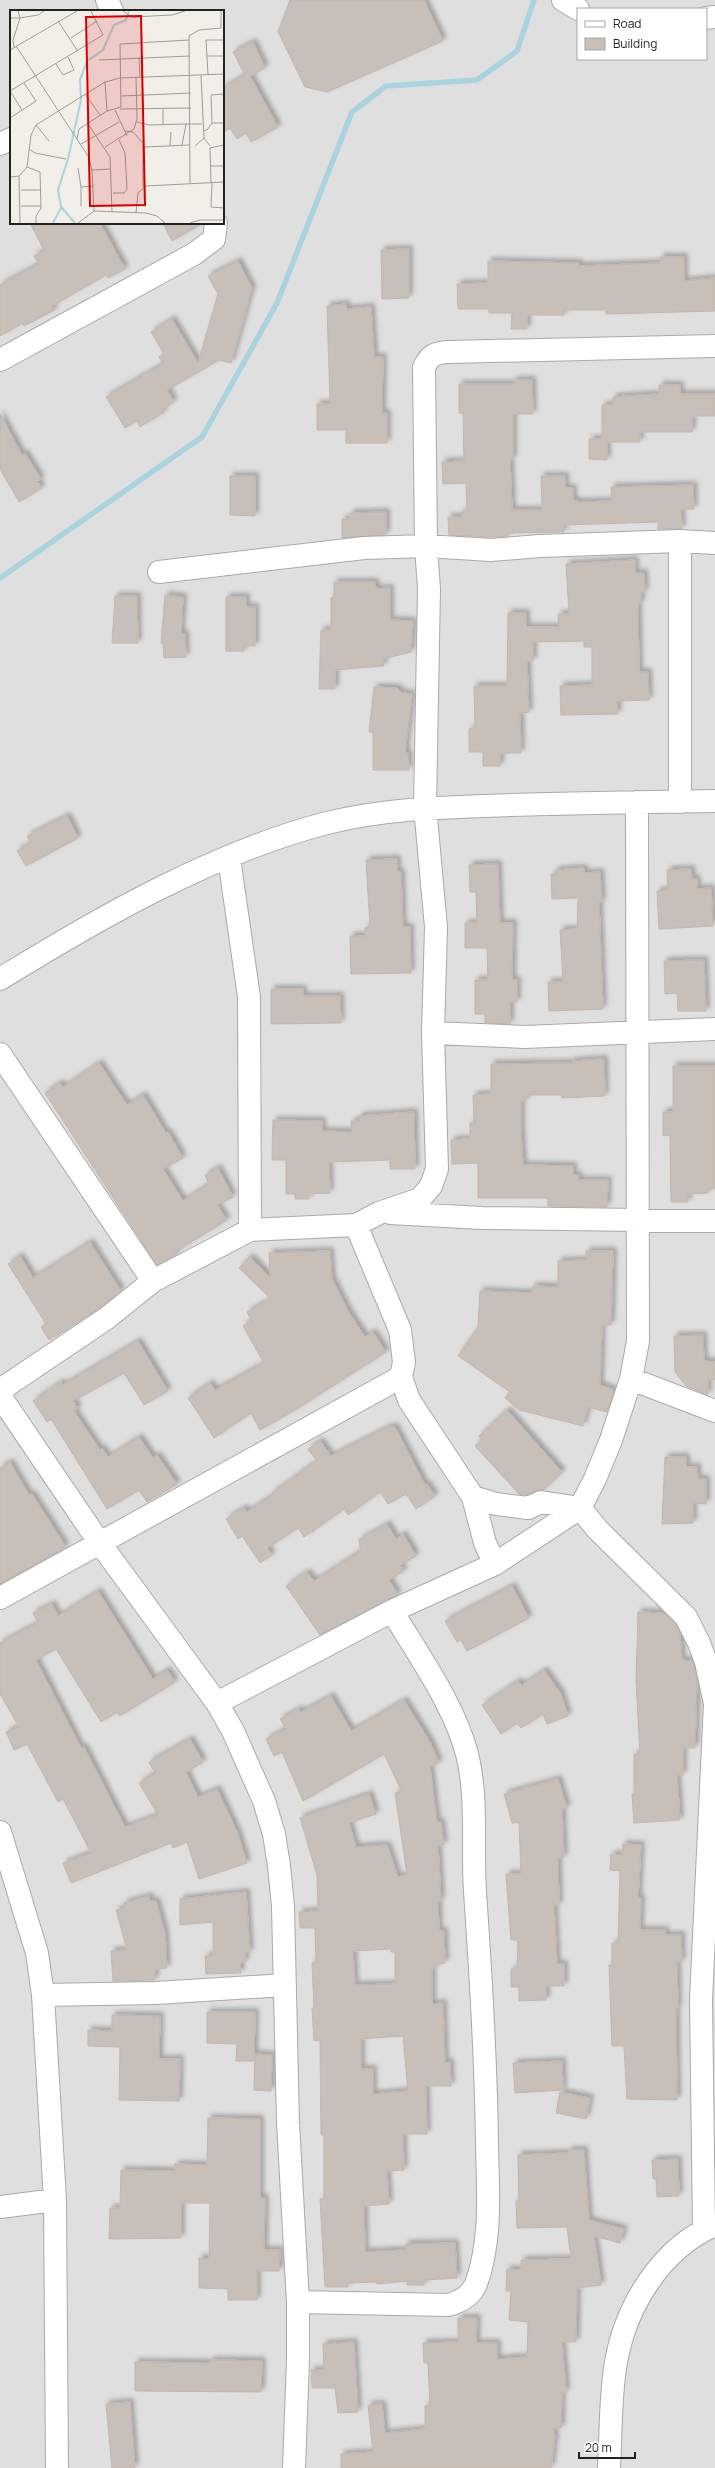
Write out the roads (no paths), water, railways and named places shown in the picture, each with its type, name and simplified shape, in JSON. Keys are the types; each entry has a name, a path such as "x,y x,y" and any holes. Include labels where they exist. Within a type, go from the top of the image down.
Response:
{"street":[{"path":"107,0 112,10"},
{"path":"0,144 10,139"},
{"path":"0,360 194,254 214,239 216,224"},
{"path":"0,1390 107,1318 153,1281 250,1230 356,1225 379,1213 420,1199 431,1186 437,1169 433,1033 436,927 425,807 429,589 426,546 424,366 429,357 437,353 448,352 715,346"},
{"path":"680,541 680,802"},
{"path":"159,572 364,548 426,546 491,550 540,546 680,541 715,542"},
{"path":"0,979 60,942 138,900 275,838 328,823 377,813 425,807 715,801"},
{"path":"217,1703 392,1611 495,1564 580,1508 596,1479 611,1440 630,1379 638,1341 639,1219 637,802"},
{"path":"229,858 249,997 250,1230"},
{"path":"433,1033 525,1037 715,1029"},
{"path":"0,1054 153,1281"},
{"path":"379,1213 482,1218 715,1220"},
{"path":"356,1225 400,1330 404,1362 401,1377 409,1400 473,1497 485,1544 495,1564"},
{"path":"0,1598 99,1542 401,1377"},
{"path":"630,1379 715,1411"},
{"path":"0,1396 99,1542 217,1703 233,1731 264,1801 274,1834 282,1906 288,2123 298,2302 298,2359 294,2468"},
{"path":"473,1497 496,1504 528,1508 541,1502 580,1508 597,1529 661,1590 688,1620 706,1662 715,1704 701,2000 710,2227 683,2244 660,2268 642,2291 633,2308 616,2362 609,2468"},
{"path":"298,2302 448,2305 459,2302 473,2290 484,2252 488,2191 487,2101 483,2002 473,1842 473,1782 466,1752 456,1724 392,1611"},
{"path":"0,1832 37,1952 43,1994 55,2200 57,2468"},
{"path":"43,1994 156,1993 284,1985"},
{"path":"0,2207 55,2200"}],"waterway":[{"path":"0,578 202,437 277,303 352,112 386,86 477,80 517,51 534,0"}]}
